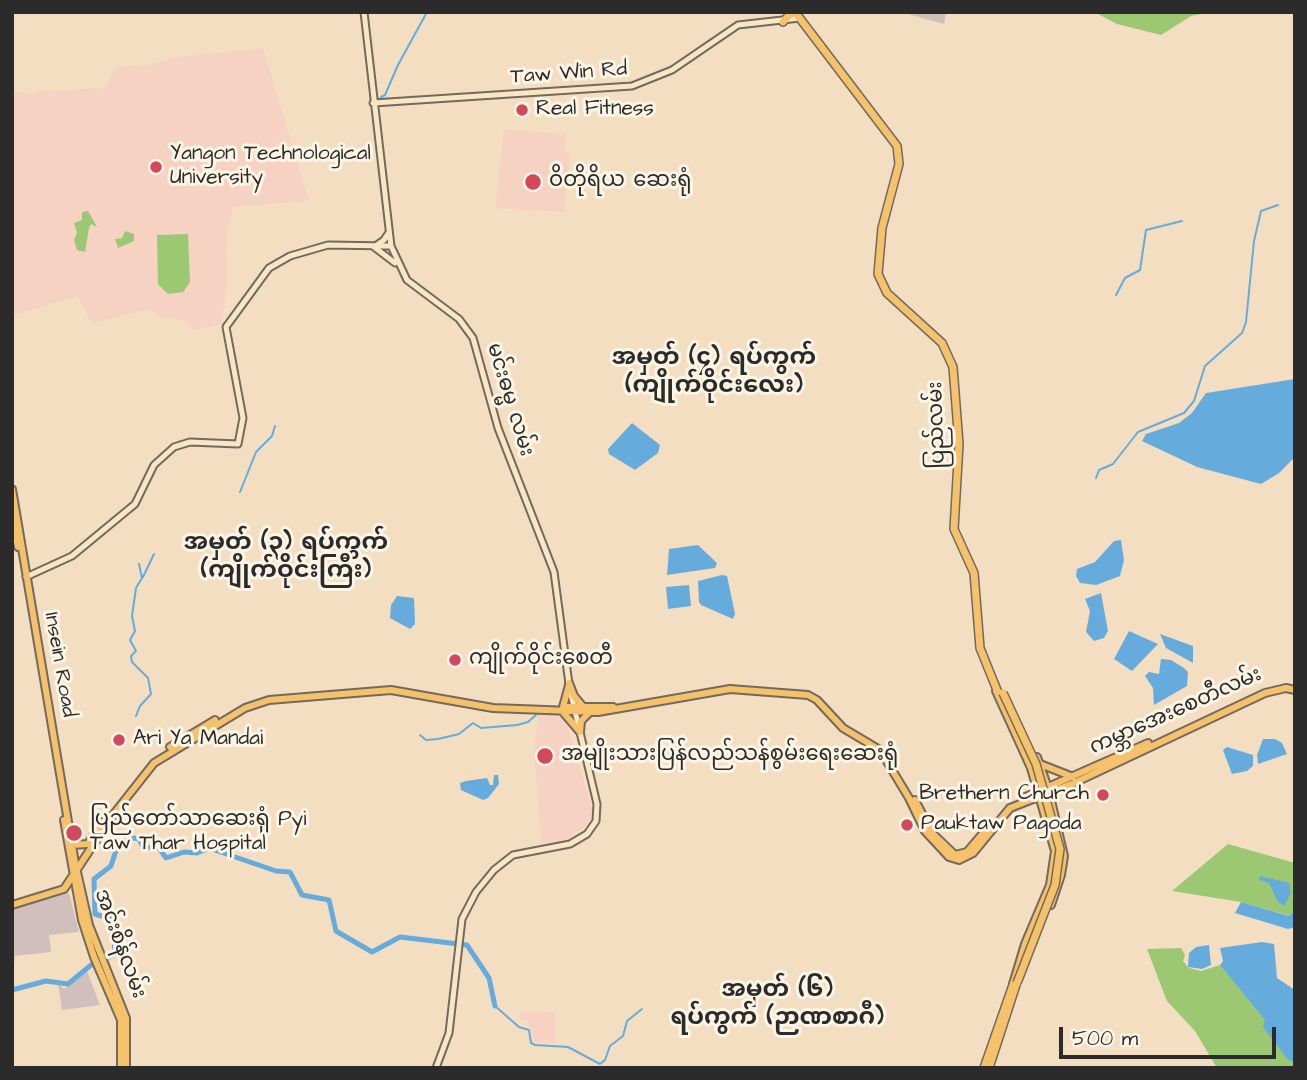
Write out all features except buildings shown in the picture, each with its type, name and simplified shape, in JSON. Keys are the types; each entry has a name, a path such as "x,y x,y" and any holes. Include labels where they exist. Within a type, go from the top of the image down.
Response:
{"highway":[{"name":"ပြည်လမ်း","path":"794,17 897,146 899,164 882,228 879,280 887,293 942,343 953,366 959,444 954,529 974,573 980,648 1034,766 1058,849 1056,873 987,1068"}],"main road":[{"name":"မင်းဓမ္မ လမ်း","path":"364,12 391,246 397,265 411,284 459,319 473,338 498,428 554,572 574,710 597,804 592,828 570,844 513,855 504,861 472,899 461,928 449,1033 436,1068"},
{"name":"Taw Win Rd","path":"373,103 632,86 671,69 736,26 794,17"},
{"path":"374,247 384,240 388,232"},
{"path":"26,578 72,556 135,504 154,465 174,447 190,442 233,446 240,441 243,418 226,327 249,300 266,271 290,256 328,245 391,246"},
{"path":"374,247 397,265"},
{"name":"Insein Road","path":"12,489 67,829"},
{"name":"Insein Road","path":"12,516 74,869"},
{"path":"562,709 569,683"},
{"path":"569,683 574,696 587,710"},
{"path":"587,710 725,685 794,692"},
{"name":"ပြည်လမ်း","path":"997,685 1040,764 1064,856 1055,895 1015,983"},
{"name":"ပြည်လမ်း","path":"997,685 1044,804 1055,860 1050,885 1025,944 1015,983"},
{"path":"64,889 87,845 146,765 202,729 257,702 297,696 396,687 498,705 620,710 722,689 813,693 844,723 878,743 900,779 925,831 954,859 969,856 1010,808 1028,798 1062,788"},
{"name":"ကမ္ဘာအေးစေတီလမ်း","path":"1073,780 1265,689 1295,688"},
{"path":"562,709 580,732"},
{"path":"580,732 581,720 587,710"},
{"path":"12,903 59,888 149,767 202,729"},
{"path":"1040,764 1073,780"},
{"path":"1053,807 1055,796 1073,780"},
{"path":"1049,791 1073,780"},
{"path":"1028,798 1036,781"},
{"path":"1028,798 1044,804"},
{"name":"အင်းစိန်လမ်း","path":"67,829 72,845 76,893 99,962 126,1018 124,1068"},
{"path":"72,845 87,845"},
{"path":"1055,860 1063,865"},
{"name":"အင်းစိန်လမ်း","path":"74,869 99,962"},
{"path":"12,903 64,889 76,893"}],"shaded area":[{"path":"887,12 946,12 944,24 908,14"},
{"name":"Yangon Technological University","path":"263,48 309,201 234,207 226,237 228,273 222,324 195,330 185,320 163,318 151,309 92,323 77,296 12,316 12,90 34,95 38,91 104,88 116,66 149,65 176,57"},
{"name":"ဝိတိုရိယ ဆေးရုံ","path":"504,129 566,134 564,153 570,155 564,212 495,208"},
{"path":"538,715 564,715 594,815 585,827 567,839 541,844 534,751"},
{"path":"69,893 79,932 49,935 51,952 15,956 12,986 12,909"},
{"path":"87,971 100,1005 62,1010 58,983 64,989"},
{"path":"520,1011 555,1012 555,1043 534,1042 527,1020 521,1020"}],"green space":[{"path":"1094,12 1211,12 1191,16 1161,35 1117,24"},
{"path":"88,211 97,227 91,224 89,228 85,252 77,250 74,223 82,220 82,212"},
{"path":"125,231 134,234 134,241 118,248 115,239 122,238"},
{"path":"188,234 190,282 183,292 168,294 158,284 157,235"},
{"path":"1228,844 1295,863 1295,911 1290,916 1241,902 1172,891"},
{"path":"1181,948 1185,955 1183,961 1189,968 1201,971 1220,965 1266,1020 1289,1061 1295,1061 1295,1068 1217,1068 1195,1031 1167,1001 1147,949"}],"water":[{"path":"1295,379 1295,457 1279,473 1261,484 1197,467 1142,441 1146,434 1179,423 1192,413 1206,393"},
{"path":"632,423 660,445 658,453 635,470 609,454 608,449"},
{"path":"1121,540 1124,560 1120,576 1096,585 1080,583 1076,576 1077,569 1095,562 1114,541"},
{"path":"698,545 717,563 715,568 667,575 669,549"},
{"path":"727,576 735,614 733,619 699,602 698,581"},
{"path":"689,585 691,606 668,609 666,587"},
{"path":"1101,593 1108,631 1104,638 1094,641 1086,632 1090,611 1085,599"},
{"path":"397,596 414,598 415,624 410,629 390,618 391,605"},
{"path":"1129,631 1158,644 1132,671 1114,659"},
{"path":"1160,634 1193,646 1193,663 1166,648"},
{"path":"1161,659 1171,660 1188,672 1187,686 1154,705 1153,688 1145,676 1149,672 1159,674"},
{"path":"1263,739 1275,739 1282,743 1287,754 1258,764 1257,755"},
{"path":"1227,747 1253,755 1253,766 1247,771 1232,774 1223,750"},
{"path":"494,775 498,775 499,784 488,798 483,800 461,790 460,783 466,781 487,778 490,785 493,785"},
{"path":"1260,876 1289,883 1291,893 1284,906 1278,902 1269,883 1259,880"},
{"path":"1241,902 1289,916 1295,911 1295,927 1288,929 1235,913"},
{"path":"1262,942 1274,944 1277,978 1295,990 1295,1061 1289,1061 1263,1027 1265,1020 1220,965 1223,961 1220,948"},
{"path":"1209,945 1211,965 1202,969 1188,967 1189,953 1196,947"}],"waterway":[{"path":"381,97 385,95 427,12"},
{"path":"1096,478 1099,470 1113,464 1138,432 1184,413 1194,401 1205,366 1242,333 1246,322 1254,241 1261,211 1278,205"},
{"path":"1116,295 1125,278 1140,270 1146,230 1182,221"},
{"path":"240,492 256,452 272,436 275,426"},
{"path":"143,577 154,554"},
{"path":"136,716 140,706 151,694 148,678 132,662 131,656 136,651 130,640 135,631 132,616 136,588 142,578 139,564"},
{"path":"420,735 426,740 438,739 459,734 473,723 481,728 517,725 528,722 536,715"},
{"path":"12,990 46,981 68,984 91,965 114,955 116,927 114,920 95,914 94,879 111,866 119,841 134,838 139,839 143,847 159,848 166,858 184,852 197,853 209,848 276,871 290,872 302,895 329,900 336,931 372,952 400,937 467,945 489,978 495,1006"},
{"path":"495,1006 519,1027 529,1030 531,1043 568,1047 600,1064 605,1060 610,1046 623,1036 627,1021 642,1009"}],"place":[{"name":"Real Fitness","path":"522,110"},
{"name":"Yangon Technological University","path":"156,167"},
{"name":"ဝိတိုရိယ ဆေးရုံ","path":"533,182"},
{"name":"ကျိုက်ဝိုင်းစေတီ","path":"455,660"},
{"name":"Ari Ya Mandai","path":"119,740"},
{"name":"အမျိုးသားပြန်လည်သန်စွမ်းရေးဆေးရုံ","path":"545,756"},
{"name":"Brethern Church","path":"1103,795"},
{"name":"Pauktaw Pagoda","path":"907,825"},
{"name":"ပြည်တော်သာဆေးရုံ Pyi Taw Thar Hospital","path":"74,833"}],"district":[{"name":"အမှတ် (၄) ရပ်ကွက် (ကျိုက်ဝိုင်းလေး)","path":"714,373"},
{"name":"အမှတ် (၃) ရပ်ကွက် (ကျိုက်ဝိုင်းကြီး)","path":"286,558"},
{"name":"အမှတ် (၆) ရပ်ကွက် (ဉာဏစာဂီ)","path":"777,1005"}]}
